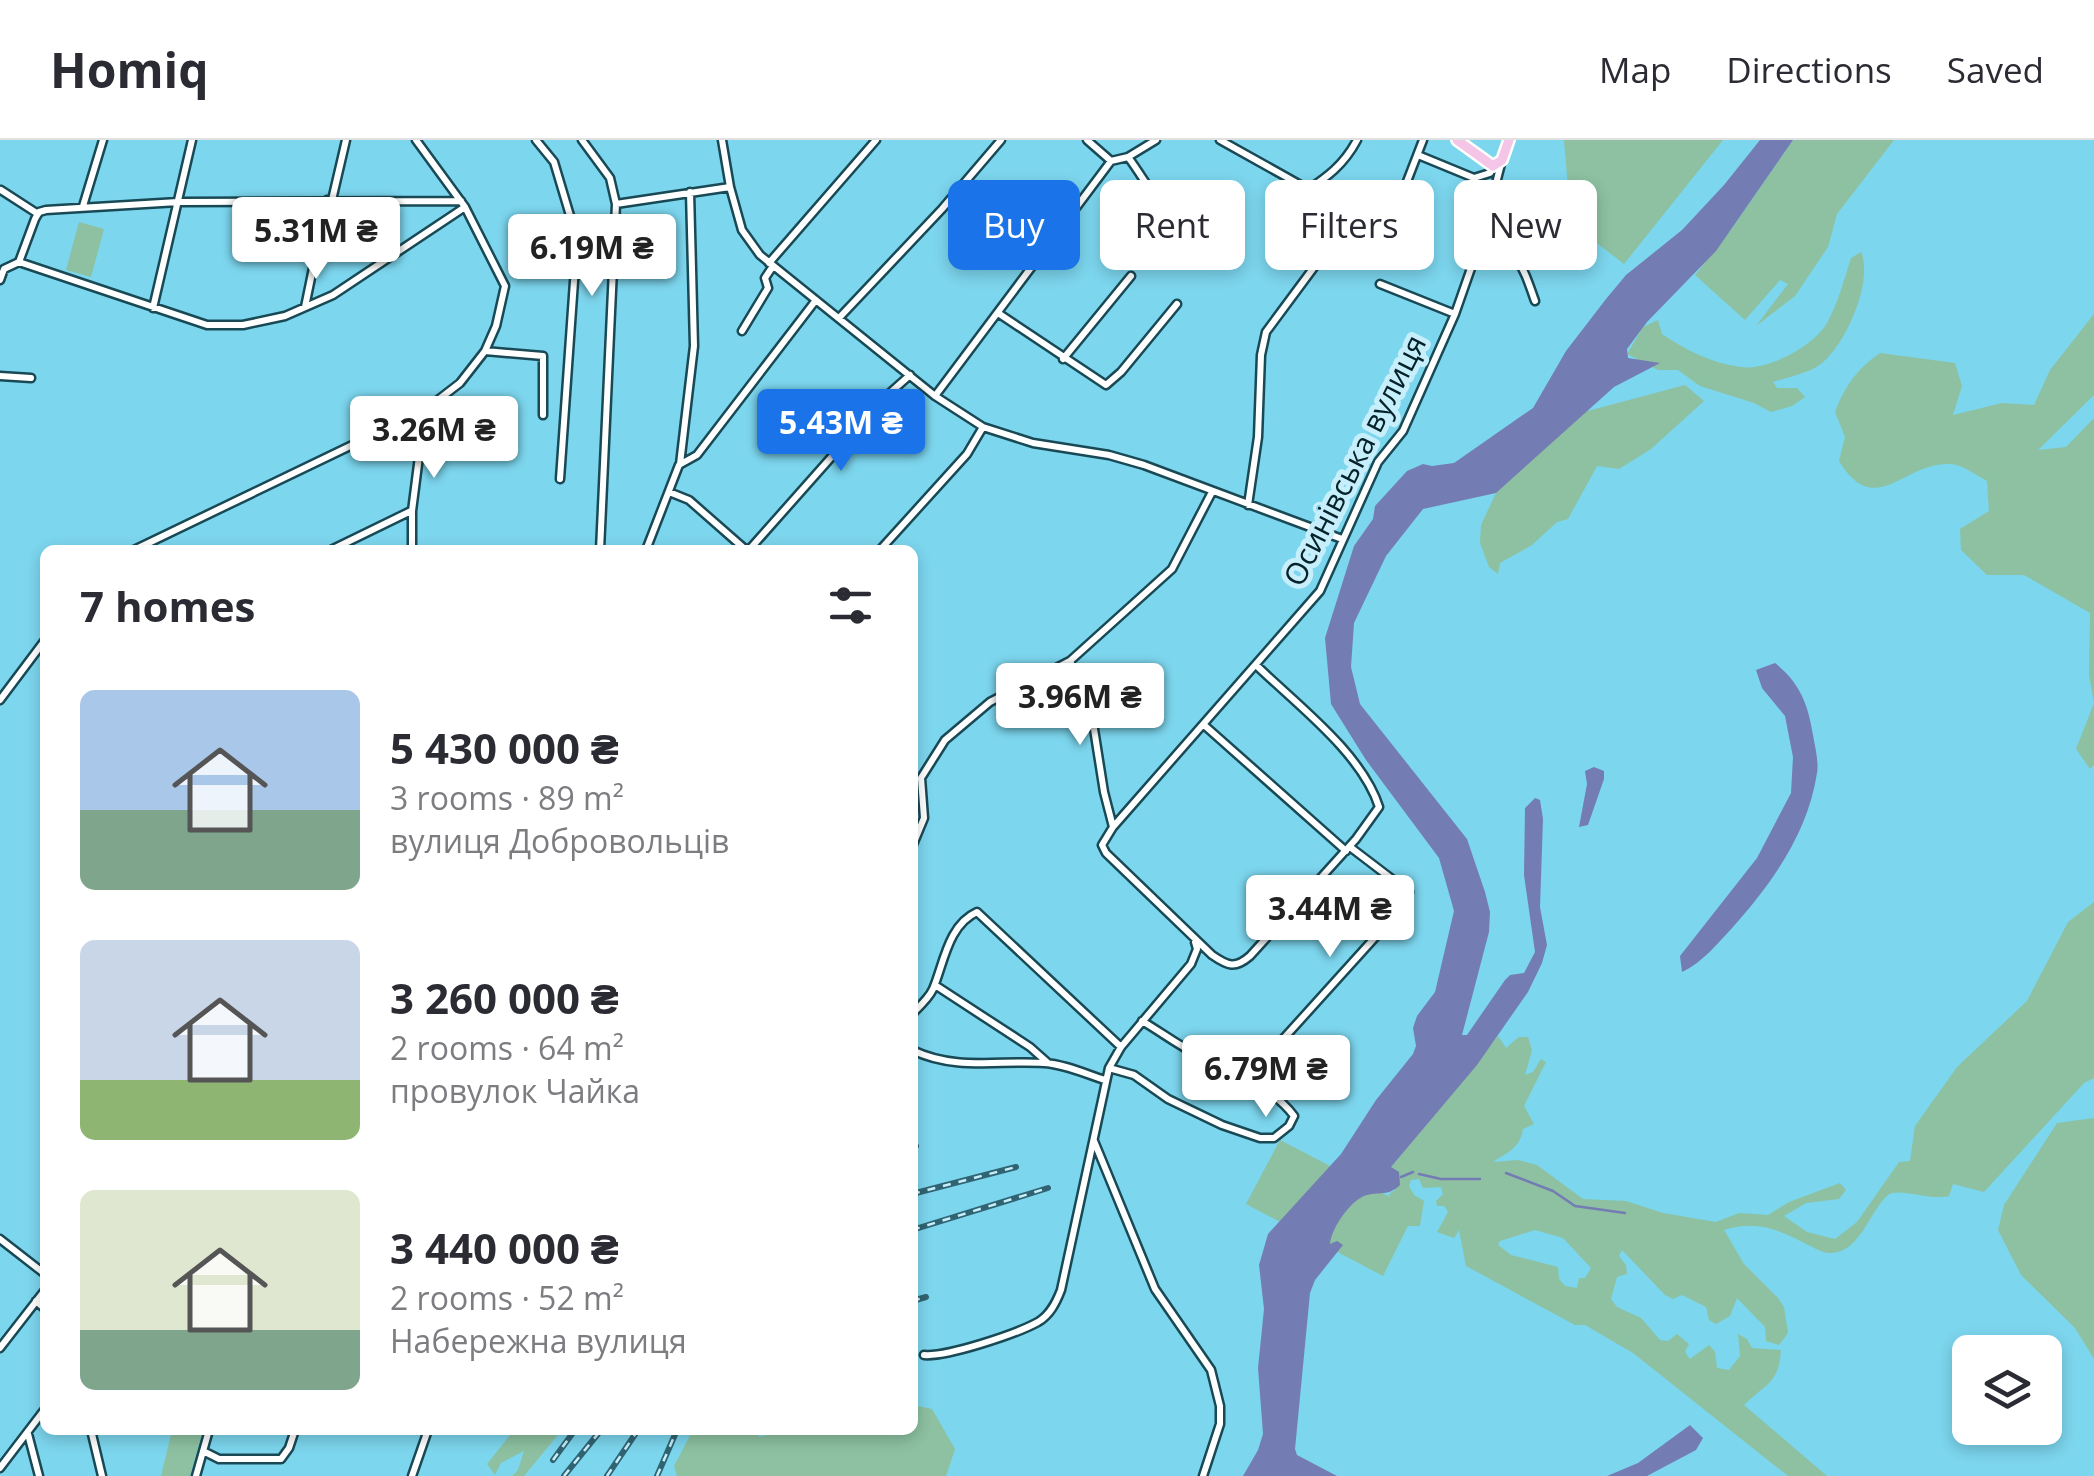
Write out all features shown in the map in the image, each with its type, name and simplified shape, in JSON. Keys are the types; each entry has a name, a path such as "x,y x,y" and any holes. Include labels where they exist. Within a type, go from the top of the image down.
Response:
{"main road":[{"path":"1457,140 1488,168 1502,160"},
{"name":"Осинівська вулиця","path":"1502,160 1510,140"}],"street":[{"path":"83,206 103,140"},
{"path":"153,308 192,140"},
{"path":"304,308 346,140"},
{"path":"144,545 424,410 460,384 485,351 496,326 505,286 463,204 416,140"},
{"path":"536,140 554,162 577,239 560,479"},
{"path":"582,140 610,178 616,204 600,545"},
{"path":"722,140 730,187 742,230 751,245 936,396 982,427 1033,443 1109,455 1342,539"},
{"path":"742,330 768,288 765,278 771,264 876,140"},
{"path":"840,318 1001,140"},
{"path":"1087,140 1111,161"},
{"path":"936,396 1111,161 1128,158 1156,140"},
{"path":"1220,140 1292,180"},
{"path":"1319,180 1338,169 1357,140"},
{"path":"1248,506 1266,332 1329,247 1396,210 1423,140"},
{"path":"1418,155 1474,178 1488,168 1491,180"},
{"path":"1128,158 1143,180"},
{"name":"Осинівська вулиця","path":"1498,180 1502,160"},
{"path":"616,204 730,187"},
{"path":"1,190 38,214"},
{"path":"648,545 680,465 694,346 690,192"},
{"path":"0,280 4,270 19,262 38,214 46,210 178,202 329,200 463,204"},
{"path":"19,262 207,325 266,322 333,294 463,204"},
{"name":"Осинівська вулиця","path":"1194,938 1106,854 1102,845 1113,827 1320,592 1378,462 1403,431 1470,270"},
{"path":"1523,270 1535,301"},
{"path":"1063,359 1131,276"},
{"name":"Осинівська вулиця","path":"1380,284 1455,314"},
{"path":"680,465 697,455 816,300"},
{"path":"998,313 1100,383 1110,384 1177,304"},
{"path":"485,351 543,356 543,416"},
{"path":"752,545 882,400 910,375"},
{"path":"0,376 31,378"},
{"path":"412,545 412,511 424,410"},
{"path":"885,545 967,454 982,427"},
{"path":"669,492 689,500 741,545"},
{"path":"918,832 924,818 921,778 946,740 990,702 1070,661 1172,568 1212,492"},
{"path":"342,545 412,511"},
{"path":"0,700 40,647"},
{"path":"1070,661 1091,710 1113,827"},
{"path":"1194,938 1230,966 1243,962 1348,849 1378,807 1374,790 1346,753 1256,665"},
{"path":"1204,726 1348,849 1409,892 1408,902 1247,1078"},
{"path":"918,1006 935,985 957,930 977,912 1121,1047"},
{"path":"924,1355 938,1356 1015,1331 1047,1314 1061,1290 1109,1068 1121,1047 1196,956 1194,938"},
{"path":"1196,956 1212,955"},
{"path":"935,985 1030,1046 1048,1063"},
{"path":"1109,1068 1134,1075 1168,1099 1260,1138 1274,1138 1289,1126 1294,1116 1288,1108 1247,1078 1194,1053 1142,1021"},
{"path":"918,1053 968,1065 1048,1063 1105,1080"},
{"path":"1093,1140 1155,1289 1211,1370 1220,1424 1203,1476"},
{"path":"0,1238 40,1270"},
{"path":"0,1348 40,1297"},
{"path":"36,1302 40,1305"},
{"path":"0,1468 40,1416"},
{"path":"28,1432 39,1476"},
{"path":"92,1435 102,1476"},
{"path":"196,1476 208,1435"},
{"path":"203,1452 219,1459 281,1459 293,1435"},
{"path":"412,1476 426,1435"}],"green space":[{"path":"1564,140 1723,140 1624,264 1597,243 1597,180 1567,180"},
{"path":"1793,140 1894,140 1837,214 1828,247 1795,296 1756,326 1788,284 1780,280 1745,320 1695,275"},
{"path":"79,222 104,229 91,277 66,270"},
{"path":"1861,252 1864,265 1860,297 1838,345 1818,366 1773,382 1777,388 1797,388 1805,397 1792,406 1771,412 1700,386 1678,370 1658,370 1627,354 1643,327 1658,320 1662,334 1709,359 1740,367 1776,361 1800,349 1820,332 1834,308 1851,258"},
{"path":"2094,314 2094,395 2038,450 2066,447 2094,418 2094,703 2089,675 2090,613 2024,575 1987,575 1961,550 1960,529 1989,511 1987,481 1951,464 1934,465 1878,488 1865,486 1852,478 1839,461 1845,437 1835,412 1853,379 1880,353 1955,363 1962,386 1953,415 2002,403 2034,405 2050,370"},
{"path":"1685,385 1704,401 1651,449 1619,469 1597,466 1568,519 1557,522 1532,545 1500,563 1498,574 1489,567 1480,543 1481,525 1496,493 1584,412"},
{"path":"2094,703 2094,765 2090,769 2076,749"},
{"path":"2094,902 2094,1078 2084,1083 1984,1192 1953,1184 1949,1196 1888,1195 1856,1240 1839,1252 1822,1252 1767,1228 1724,1230 1744,1264 1784,1307 1788,1333 1779,1345 1766,1341 1765,1327 1737,1298 1730,1316 1716,1324 1709,1320 1706,1307 1682,1295 1673,1299 1665,1295 1622,1250 1619,1256 1627,1274 1617,1277 1611,1299 1617,1307 1641,1318 1660,1340 1668,1341 1677,1334 1689,1344 1685,1352 1690,1359 1709,1345 1715,1352 1717,1368 1729,1370 1740,1356 1738,1334 1752,1348 1781,1350 1774,1377 1744,1405 1827,1476 1788,1476 1633,1353 1466,1266 1459,1230 1454,1238 1437,1232 1448,1212 1444,1206 1437,1206 1436,1201 1443,1194 1441,1187 1423,1188 1419,1179 1411,1180 1409,1186 1414,1195 1424,1201 1420,1226 1408,1226 1383,1276 1246,1204 1280,1140 1390,1197 1395,1190 1391,1167 1498,1036 1506,1048 1519,1037 1528,1037 1532,1050 1525,1075 1533,1072 1541,1059 1546,1062 1524,1106 1534,1124 1523,1129 1516,1146 1493,1162 1518,1160 1537,1165 1583,1199 1626,1201 1663,1213 1716,1222 1739,1213 1768,1215 1789,1202 1840,1183 1846,1190 1839,1199 1806,1203 1784,1216 1807,1232 1835,1239 1857,1222 1899,1162 1910,1161 1915,1126 1957,1067 2027,1001 2068,922","holes":["1535,1230 1563,1238 1591,1268 1585,1278 1579,1278 1577,1288 1565,1286 1559,1279 1558,1267 1511,1255 1498,1245"]},
{"path":"2094,1118 2094,1359 2075,1328 2021,1275 1998,1230 2004,1205 2057,1123"},
{"path":"918,1406 932,1409 955,1449 946,1476 677,1476 674,1466 690,1435 918,1435"},
{"path":"171,1435 202,1435 190,1476 161,1476"},
{"path":"510,1435 558,1435 524,1476 512,1476 524,1451 501,1463 495,1475 487,1464"}],"water":[{"path":"1760,140 1793,140 1716,251 1647,322 1627,349 1628,358 1660,363 1614,387 1496,493 1423,509 1386,556 1354,623 1351,667 1360,704 1467,839 1485,892 1489,932 1462,1035 1467,1035 1510,975 1524,973 1535,952 1524,875 1525,808 1535,798 1540,800 1543,819 1540,907 1547,945 1528,992 1477,1065 1391,1167 1399,1172 1400,1185 1356,1201 1333,1232 1330,1244 1337,1241 1343,1245 1315,1280 1310,1293 1295,1449 1297,1455 1337,1476 1243,1476 1263,1434 1258,1368 1264,1309 1259,1265 1268,1234 1341,1154 1376,1100 1413,1054 1413,1028 1435,992 1454,911 1439,858 1366,760 1331,704 1325,638 1354,546 1373,519 1375,506 1407,471 1423,464 1454,463 1533,408 1566,351 1626,275 1682,230"},
{"path":"1775,663 1802,695 1816,749 1817,773 1806,816 1761,893 1709,952 1682,972 1680,956 1757,858 1791,793 1793,757 1785,716 1762,688 1756,670"},
{"path":"1594,767 1604,771 1604,779 1588,825 1579,827 1587,784 1585,771"},
{"path":"1690,1425 1703,1438 1696,1450 1647,1476 1607,1476 1638,1463"}],"waterway":[{"path":"1401,1177 1413,1172"},
{"path":"1506,1173 1553,1191 1575,1206 1625,1213"},
{"path":"1419,1174 1441,1179 1480,1179"}],"railway":[{"path":"918,1192 1016,1167"},
{"path":"918,1228 1048,1188"},
{"path":"918,1299 926,1297"},
{"path":"553,1460 571,1435"},
{"path":"564,1476 597,1435"},
{"path":"607,1476 635,1435"},
{"path":"657,1476 675,1435"}]}
